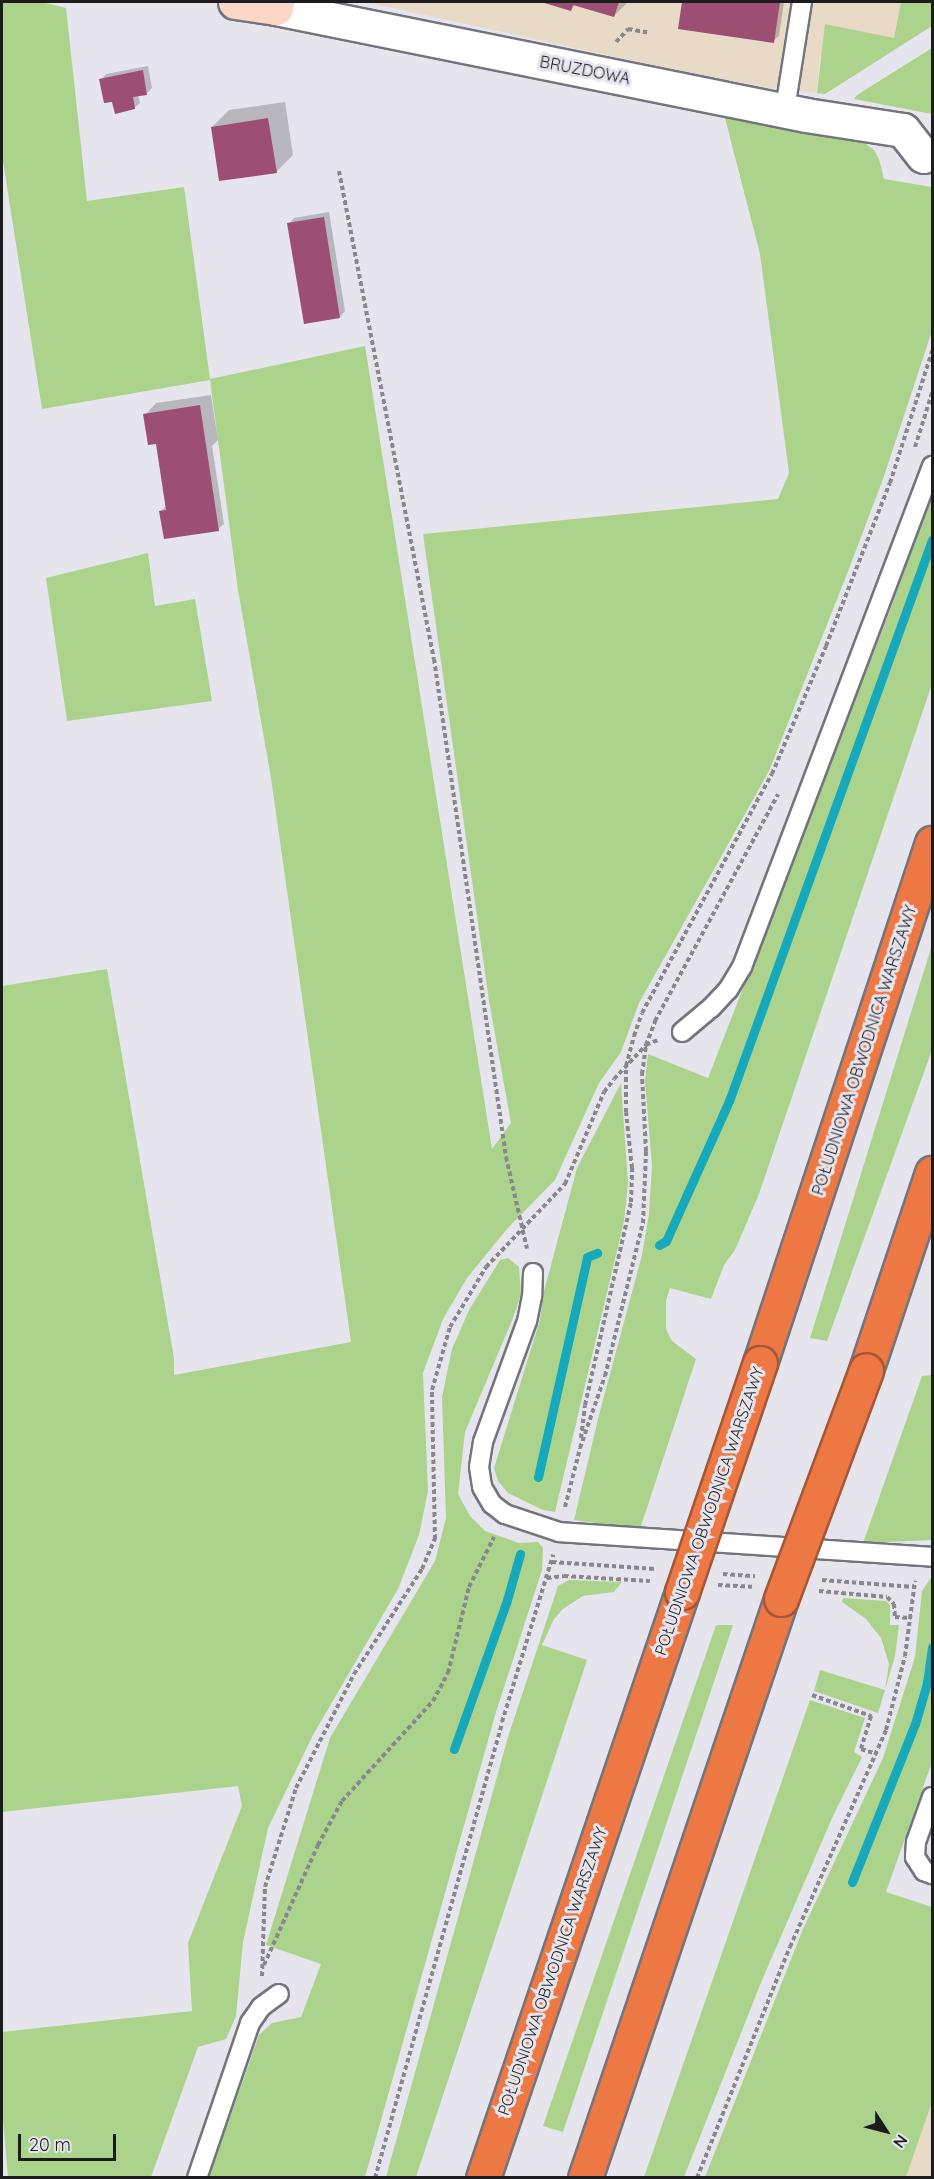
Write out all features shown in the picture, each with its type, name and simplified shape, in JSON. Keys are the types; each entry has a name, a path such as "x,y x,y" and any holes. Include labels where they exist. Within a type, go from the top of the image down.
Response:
{"highway":[{"name":"POŁUDNIOWA OBWODNICA WARSZAWY","path":"483,2178 670,1587 760,1363 933,843"},
{"path":"585,2178 780,1588 866,1370 933,1173"}],"street":[{"name":"BRUZDOWA","path":"235,2 276,5 785,110 903,130 928,157"}],"lane":[{"path":"785,110 802,2"},
{"path":"682,1032 711,1008 728,990 742,967 933,466"},
{"path":"533,1273 527,1322 483,1442 479,1467 482,1487 492,1504 505,1514 559,1532 933,1557"},
{"path":"933,1797 916,1842 915,1857 924,1871 933,1874"},
{"path":"197,2178 250,2024 261,2007 279,1994"},
{"path":"498,2178 504,2116"},
{"path":"576,2178 596,2143"}],"path":[{"path":"339,171 434,659 506,1157 522,1228"},
{"path":"375,2178 502,1722 552,1562 580,1448 585,1405 631,1203 632,1168 626,1112 626,1065 642,1013 772,774 826,646 890,483 933,351"},
{"path":"261,2007 265,1887 296,1788 354,1674 422,1569 435,1539 432,1390 450,1327 486,1267 565,1184 604,1092 646,1045 682,1032"},
{"path":"262,1968 318,1845 342,1801 433,1701 448,1673 469,1587 505,1514"},
{"path":"552,1562 657,1569"},
{"path":"715,1573 780,1588"},
{"path":"547,1578 564,1576 670,1587"},
{"path":"697,2178 840,1827 877,1754 905,1656 914,1587 820,1580"},
{"path":"717,1585 879,1595 887,1597 894,1604 895,1617 911,1618"},
{"path":"812,1695 871,1716 861,1749 877,1754"}],"shaded area":[{"path":"365,2 901,2 894,38 820,56 817,93 769,88 657,66"},
{"path":"932,2102 932,2177 906,2177"}],"green space":[{"path":"2,2 42,2 66,8 87,201 184,187 210,379 365,346 492,1149 511,1123 489,1001 423,534 778,499 789,473 760,254 725,118 842,133 857,137 874,150 884,179 932,187 932,331 883,479 847,574 769,771 639,1003 621,1052 599,1083 555,1180 507,1229 467,1278 443,1319 423,1373 428,1491 419,1535 398,1589 313,1735 268,1828 243,1942 236,2016 226,2039 198,2047 151,2177 8,2177 2,2107 2,2032 192,2011 188,1943 242,1806 238,1786 2,1812 2,986 107,969 174,1358 174,1375 351,1342 271,778 238,590 210,380 42,409 2,155"},
{"path":"901,2 932,2 932,26 825,94 817,93 825,24 894,38"},
{"path":"932,48 932,114 854,99 857,95"},
{"path":"932,494 932,684 759,1194 735,1250 724,1265 711,1299 670,1288 666,1301 666,1329 672,1341 696,1359 640,1529 574,1520 599,1415 642,1255 649,1214 652,1166 645,1081 648,1054 708,1078 889,613"},
{"path":"148,553 155,606 195,599 212,701 67,721 46,578"},
{"path":"932,945 932,1050 827,1341 810,1338"},
{"path":"621,1083 628,1184 624,1221 555,1512 543,1510 508,1493 498,1481 494,1468 540,1320 543,1295 577,1168"},
{"path":"508,1258 519,1267 521,1294 465,1432 458,1494 470,1516 485,1531 519,1543 538,1542 543,1548 542,1570 496,1712 365,2177 209,2177 259,2035 272,2023 301,2017 321,1964 266,1945 330,1738 435,1561 446,1518 442,1397 452,1349 469,1310 500,1260"},
{"path":"932,1375 932,1540 863,1543 922,1376"},
{"path":"932,1576 932,1762 886,1892 932,1907 932,2102 906,2177 705,2177 803,1929 883,1758 915,1657 922,1591"},
{"path":"569,1580 622,1582 614,1592 583,1596 563,1609 554,1619 542,1645 587,1660 416,2177 386,2177 508,1737 558,1586"},
{"path":"843,1598 886,1601 890,1605 890,1625 899,1625 895,1656 885,1690 889,1664 881,1638 866,1619 842,1602"},
{"path":"716,1625 733,1625 563,2132 543,2126"},
{"path":"820,1670 885,1690 878,1713 814,1691"},
{"path":"810,1700 865,1718 854,1752 862,1757 833,1816 760,1985 684,2177 644,2177"}],"building":[{"path":"541,2 619,2 614,17 573,5 571,11"},
{"path":"682,2 780,2 774,43 678,29"},
{"path":"143,70 147,95 133,97 135,109 115,114 112,102 104,103 99,79"},
{"path":"268,118 277,173 219,181 211,127"},
{"path":"324,217 340,318 304,324 287,223"},
{"path":"200,405 219,531 164,539 159,511 166,510 156,444 148,445 143,414"}],"waterway":[{"path":"659,1245 666,1241 729,1101 932,540"},
{"path":"538,1477 587,1257 597,1253"},
{"path":"454,1749 507,1600 520,1554"},
{"path":"852,1882 915,1724 927,1683 932,1647"}]}
